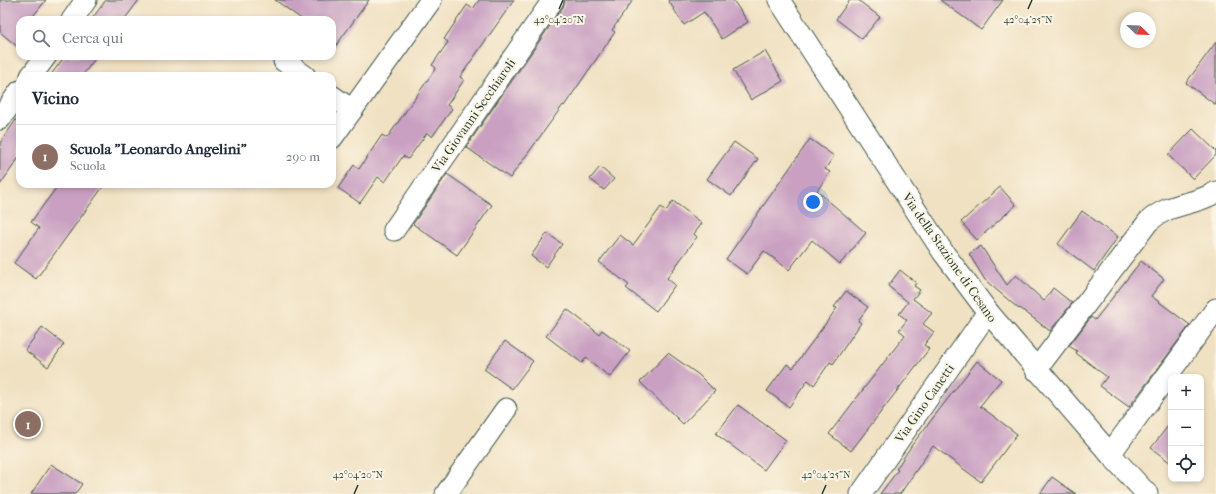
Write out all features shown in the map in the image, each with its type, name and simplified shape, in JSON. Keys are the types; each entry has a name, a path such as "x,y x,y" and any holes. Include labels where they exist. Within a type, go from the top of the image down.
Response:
{"street":[{"path":"75,16 86,0"},
{"path":"336,132 431,0"},
{"name":"Via Giovanni Secchiaroli","path":"394,230 553,0"},
{"name":"Via della Stazione di Cesano","path":"783,2 943,252 988,312 1036,370 1146,494"},
{"path":"34,72 43,60"},
{"path":"284,61 299,72"},
{"path":"0,119 16,97"},
{"path":"336,99 352,110"},
{"path":"1036,370 1148,222 1170,207 1204,198 1216,192"},
{"path":"1110,454 1216,308"},
{"name":"Via Gino Canetti","path":"861,494 988,312"},
{"path":"446,494 506,409"}],"building":[{"path":"0,0 46,0 33,16 16,16 16,46 0,32"},
{"path":"106,0 139,0 127,16 94,16"},
{"path":"275,0 369,0 336,45 336,16 297,16"},
{"path":"479,0 514,0 460,77 464,80 447,105 452,109 432,137 427,133 408,159 403,156 385,182 378,177 360,203 338,188 354,165 359,169 382,135 387,138 436,68 432,65 448,42 444,39 467,5 473,9"},
{"path":"565,0 633,0 612,30 615,32 564,106 563,105 510,178 466,147 563,7"},
{"path":"668,0 733,0 748,22 722,39 704,12 684,25"},
{"path":"850,0 858,0 880,17 862,39 836,19"},
{"path":"940,0 1003,0 981,30"},
{"path":"1216,42 1216,105 1186,83"},
{"path":"765,51 783,81 751,100 733,70"},
{"path":"62,60 94,60 85,72 53,72"},
{"path":"16,120 16,162 0,185 0,143"},
{"path":"1193,129 1216,151 1216,155 1193,179 1168,155"},
{"path":"810,139 834,156 825,169 830,172 817,191 866,233 840,264 812,240 789,270 764,251 747,274 726,259"},
{"path":"734,142 758,159 731,196 707,179"},
{"path":"600,167 614,179 604,190 590,179"},
{"path":"447,174 492,205 457,255 413,224"},
{"path":"1000,187 1016,205 977,240 961,222"},
{"path":"56,188 102,188 36,279 14,263 39,228 31,222"},
{"path":"673,201 702,223 694,234 697,237 667,278 675,285 656,311 626,288 629,285 599,262 620,235 633,245 661,207 666,211"},
{"path":"1082,211 1118,237 1094,271 1058,244"},
{"path":"547,233 562,244 546,267 531,256"},
{"path":"981,246 1007,285 1016,275 1044,301 1053,288 1072,303 1050,331 1020,308 1019,309 985,280 969,254"},
{"path":"1141,261 1164,279 1151,296 1190,325 1129,407 1100,386 1107,377 1069,346 1091,317 1095,320"},
{"path":"900,270 916,283 914,286 920,290 913,299 932,313 923,324 934,332 924,345 929,349 851,451 829,434 905,335 899,330 907,320 899,314 908,302 888,286"},
{"path":"846,291 868,307 858,321 861,323 833,364 830,362 814,385 808,380 789,407 767,391 787,364 793,368 837,308 834,307"},
{"path":"567,309 599,334 602,330 630,351 610,377 586,358 582,363 546,336"},
{"path":"42,327 64,344 48,367 25,350"},
{"path":"505,341 533,361 512,389 484,369"},
{"path":"668,353 699,375 715,391 683,424 640,382"},
{"path":"977,361 1001,380 980,406 1017,434 981,482 933,446 900,494 880,494 898,470 896,469 912,445"},
{"path":"738,405 786,440 764,470 716,434"},
{"path":"1168,426 1168,461 1151,448"},
{"path":"51,464 82,484 75,494 31,494"},
{"path":"1052,477 1076,494 1040,494"}],"place":[{"name":"Scuola \"Leonardo Angelini\"","path":"28,424"}]}
